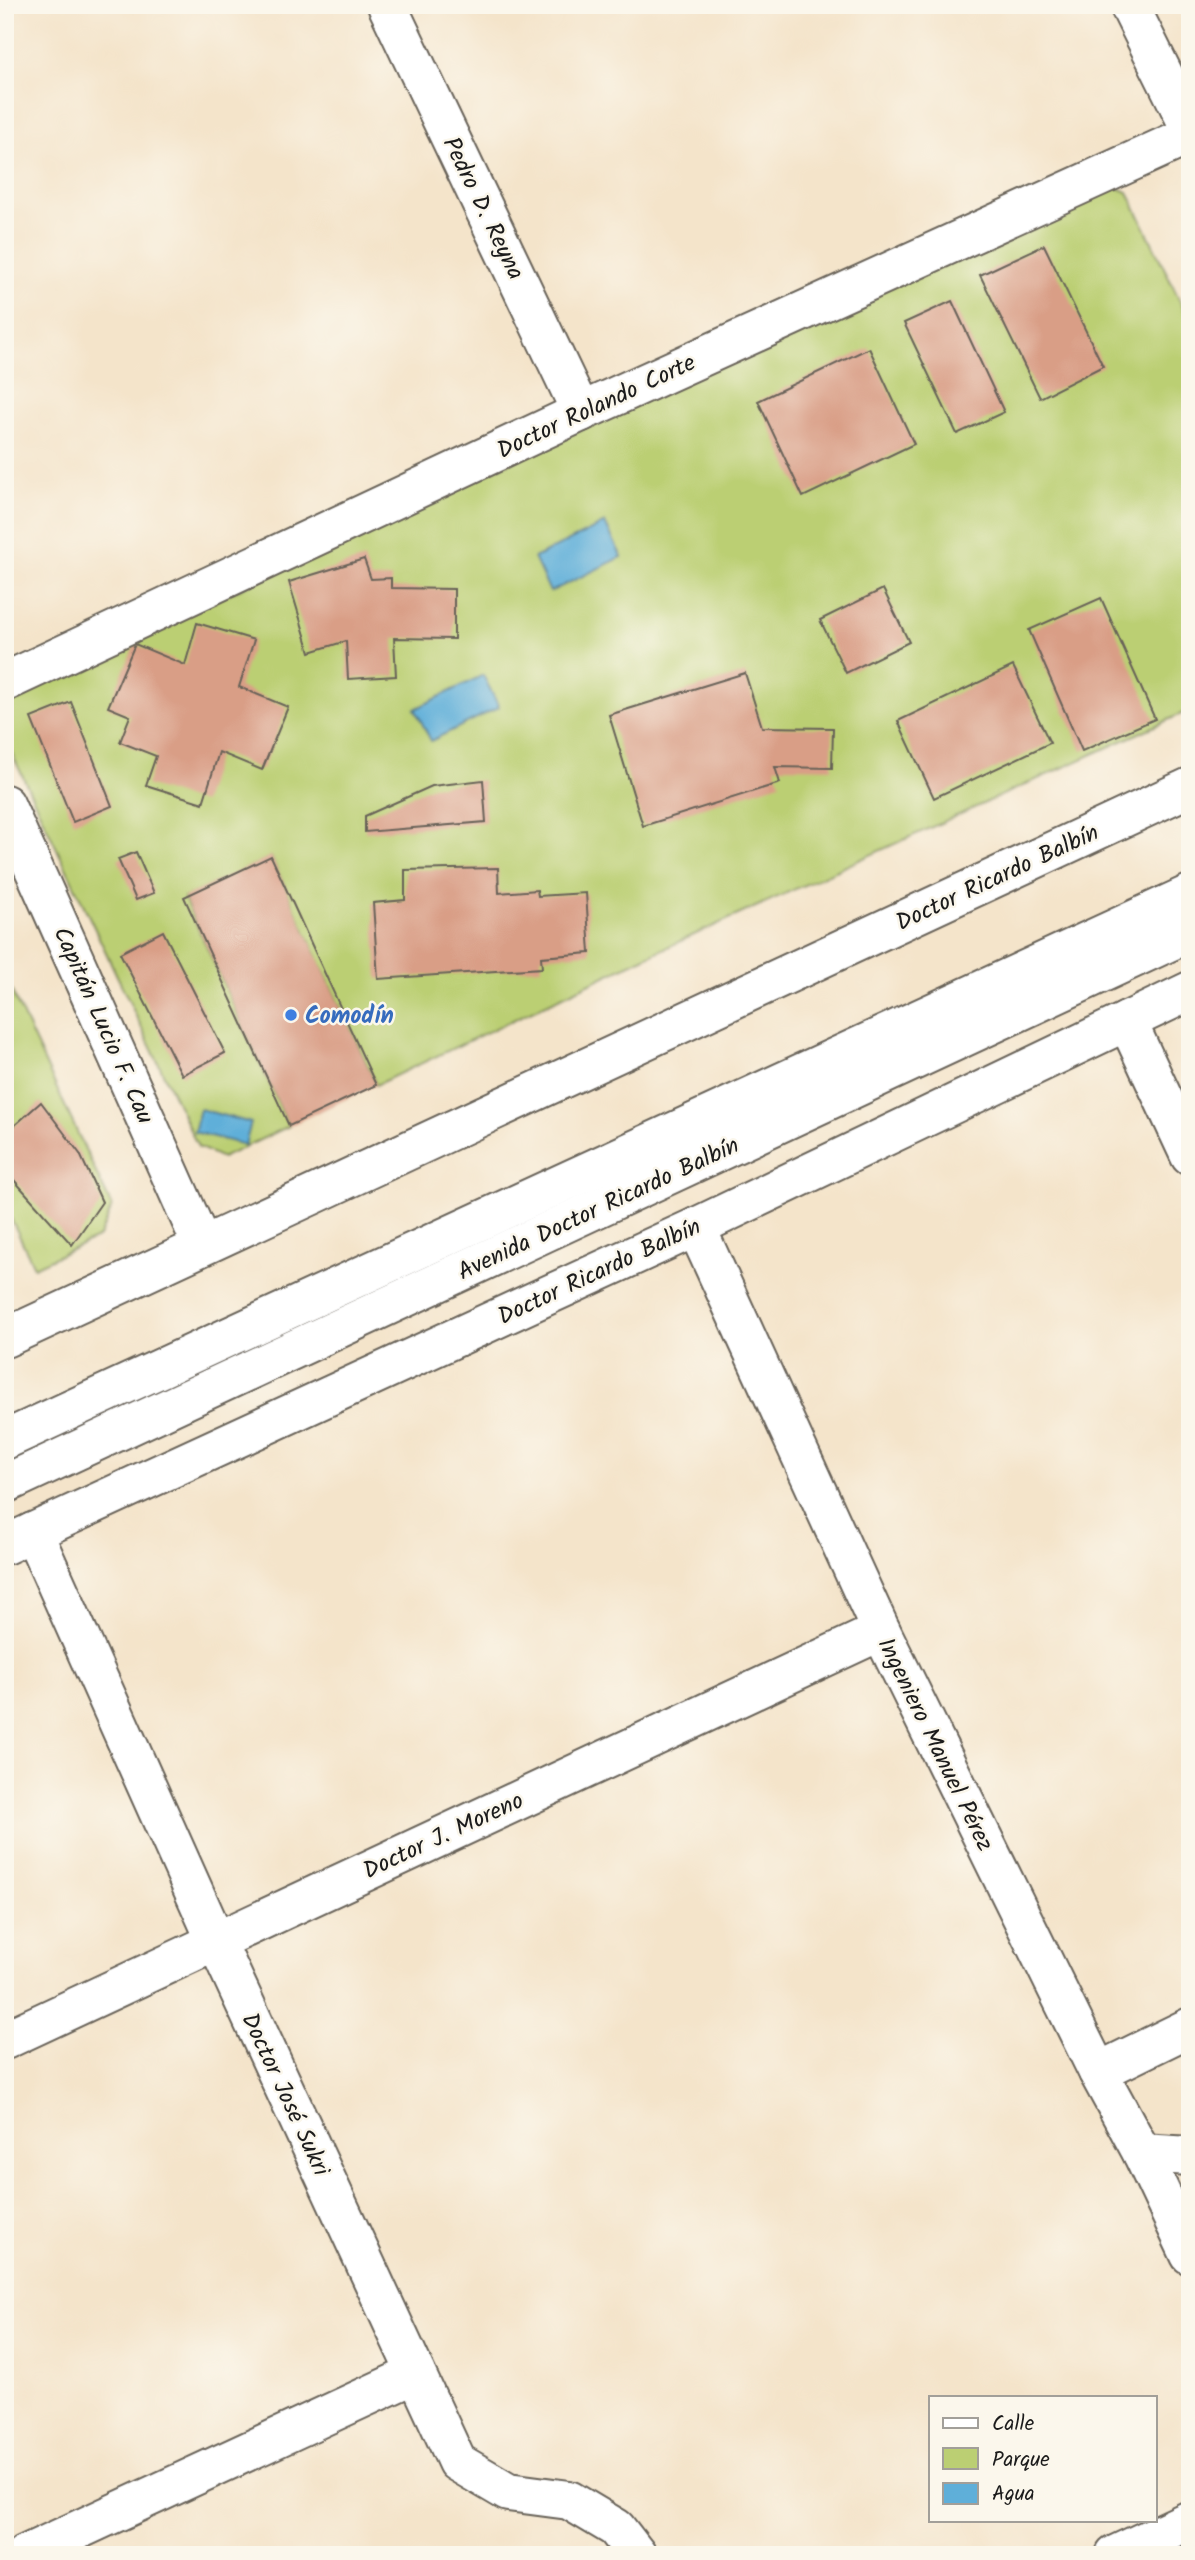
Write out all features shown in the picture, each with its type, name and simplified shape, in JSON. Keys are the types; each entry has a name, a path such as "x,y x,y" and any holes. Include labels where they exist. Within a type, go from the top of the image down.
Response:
{"street":[{"name":"Pedro D. Reyna","path":"387,5 581,412"},
{"path":"1129,5 1190,128"},
{"name":"Doctor Rolando Corte","path":"5,682 581,412 1190,135"},
{"name":"Doctor Ricardo Balbín","path":"5,1338 1190,787"},
{"name":"Capitán Lucio F. Cau","path":"5,804 202,1245"},
{"name":"Avenida Doctor Ricardo Balbín","path":"5,1440 1190,894"},
{"name":"Avenida Doctor Ricardo Balbín","path":"5,1484 1190,932"},
{"name":"Doctor Ricardo Balbín","path":"19,1539 696,1227 1190,991"},
{"path":"1127,1021 1190,1156"},
{"name":"Ingeniero Manuel Pérez","path":"696,1227 881,1631 1098,2072 1142,2153 1190,2255"},
{"name":"Doctor José Sukri","path":"19,1539 216,1941 457,2462 508,2491 569,2500 616,2528 637,2555"},
{"name":"Doctor J. Moreno","path":"5,2040 881,1631"},
{"path":"1098,2072 1190,2027"},
{"path":"1142,2153 1190,2156"},
{"path":"24,2555 415,2374"},
{"path":"1115,2555 1190,2520"}],"green space":[{"path":"1107,183 1128,192 1190,322 1190,710 641,959 376,1085 271,857 184,898 289,1126 222,1158 198,1147 5,739 5,698"},
{"path":"5,977 112,1207 99,1237 34,1267 5,1206"}],"water":[{"path":"605,523 622,557 550,592 534,558"},
{"path":"483,675 499,707 431,741 415,709"},
{"path":"200,1109 251,1123 245,1145 194,1132"}],"building":[{"path":"1044,245 1103,366 1040,398 980,275"},
{"path":"952,301 1004,412 957,434 904,323"},
{"path":"869,348 914,444 803,497 758,401"},
{"path":"364,559 371,579 391,578 391,588 454,589 454,639 394,638 396,676 348,679 346,641 310,652 289,582"},
{"path":"883,589 909,642 846,673 820,620"},
{"path":"1101,598 1155,719 1082,751 1029,630"},
{"path":"197,623 254,640 239,687 288,707 262,770 219,752 203,803 146,785 156,756 120,742 130,716 108,707 135,644 185,665"},
{"path":"1013,666 1050,743 934,798 898,721"},
{"path":"745,673 762,727 833,728 832,768 775,767 780,783 643,826 609,715"},
{"path":"71,702 112,806 73,822 31,718"},
{"path":"483,780 486,822 365,832 365,816 432,786"},
{"path":"136,852 154,893 136,900 118,859"},
{"name":"Comodín","path":"271,856 376,1085 289,1126 184,897"},
{"path":"498,868 499,893 537,890 538,896 586,893 590,953 541,957 542,968 378,979 373,903 405,900 405,870"},
{"path":"163,931 225,1053 182,1075 120,953"},
{"path":"41,1102 80,1154 102,1202 72,1245 5,1170 5,1134"}],"place":[{"name":"Comodín","path":"291,1015"}]}
